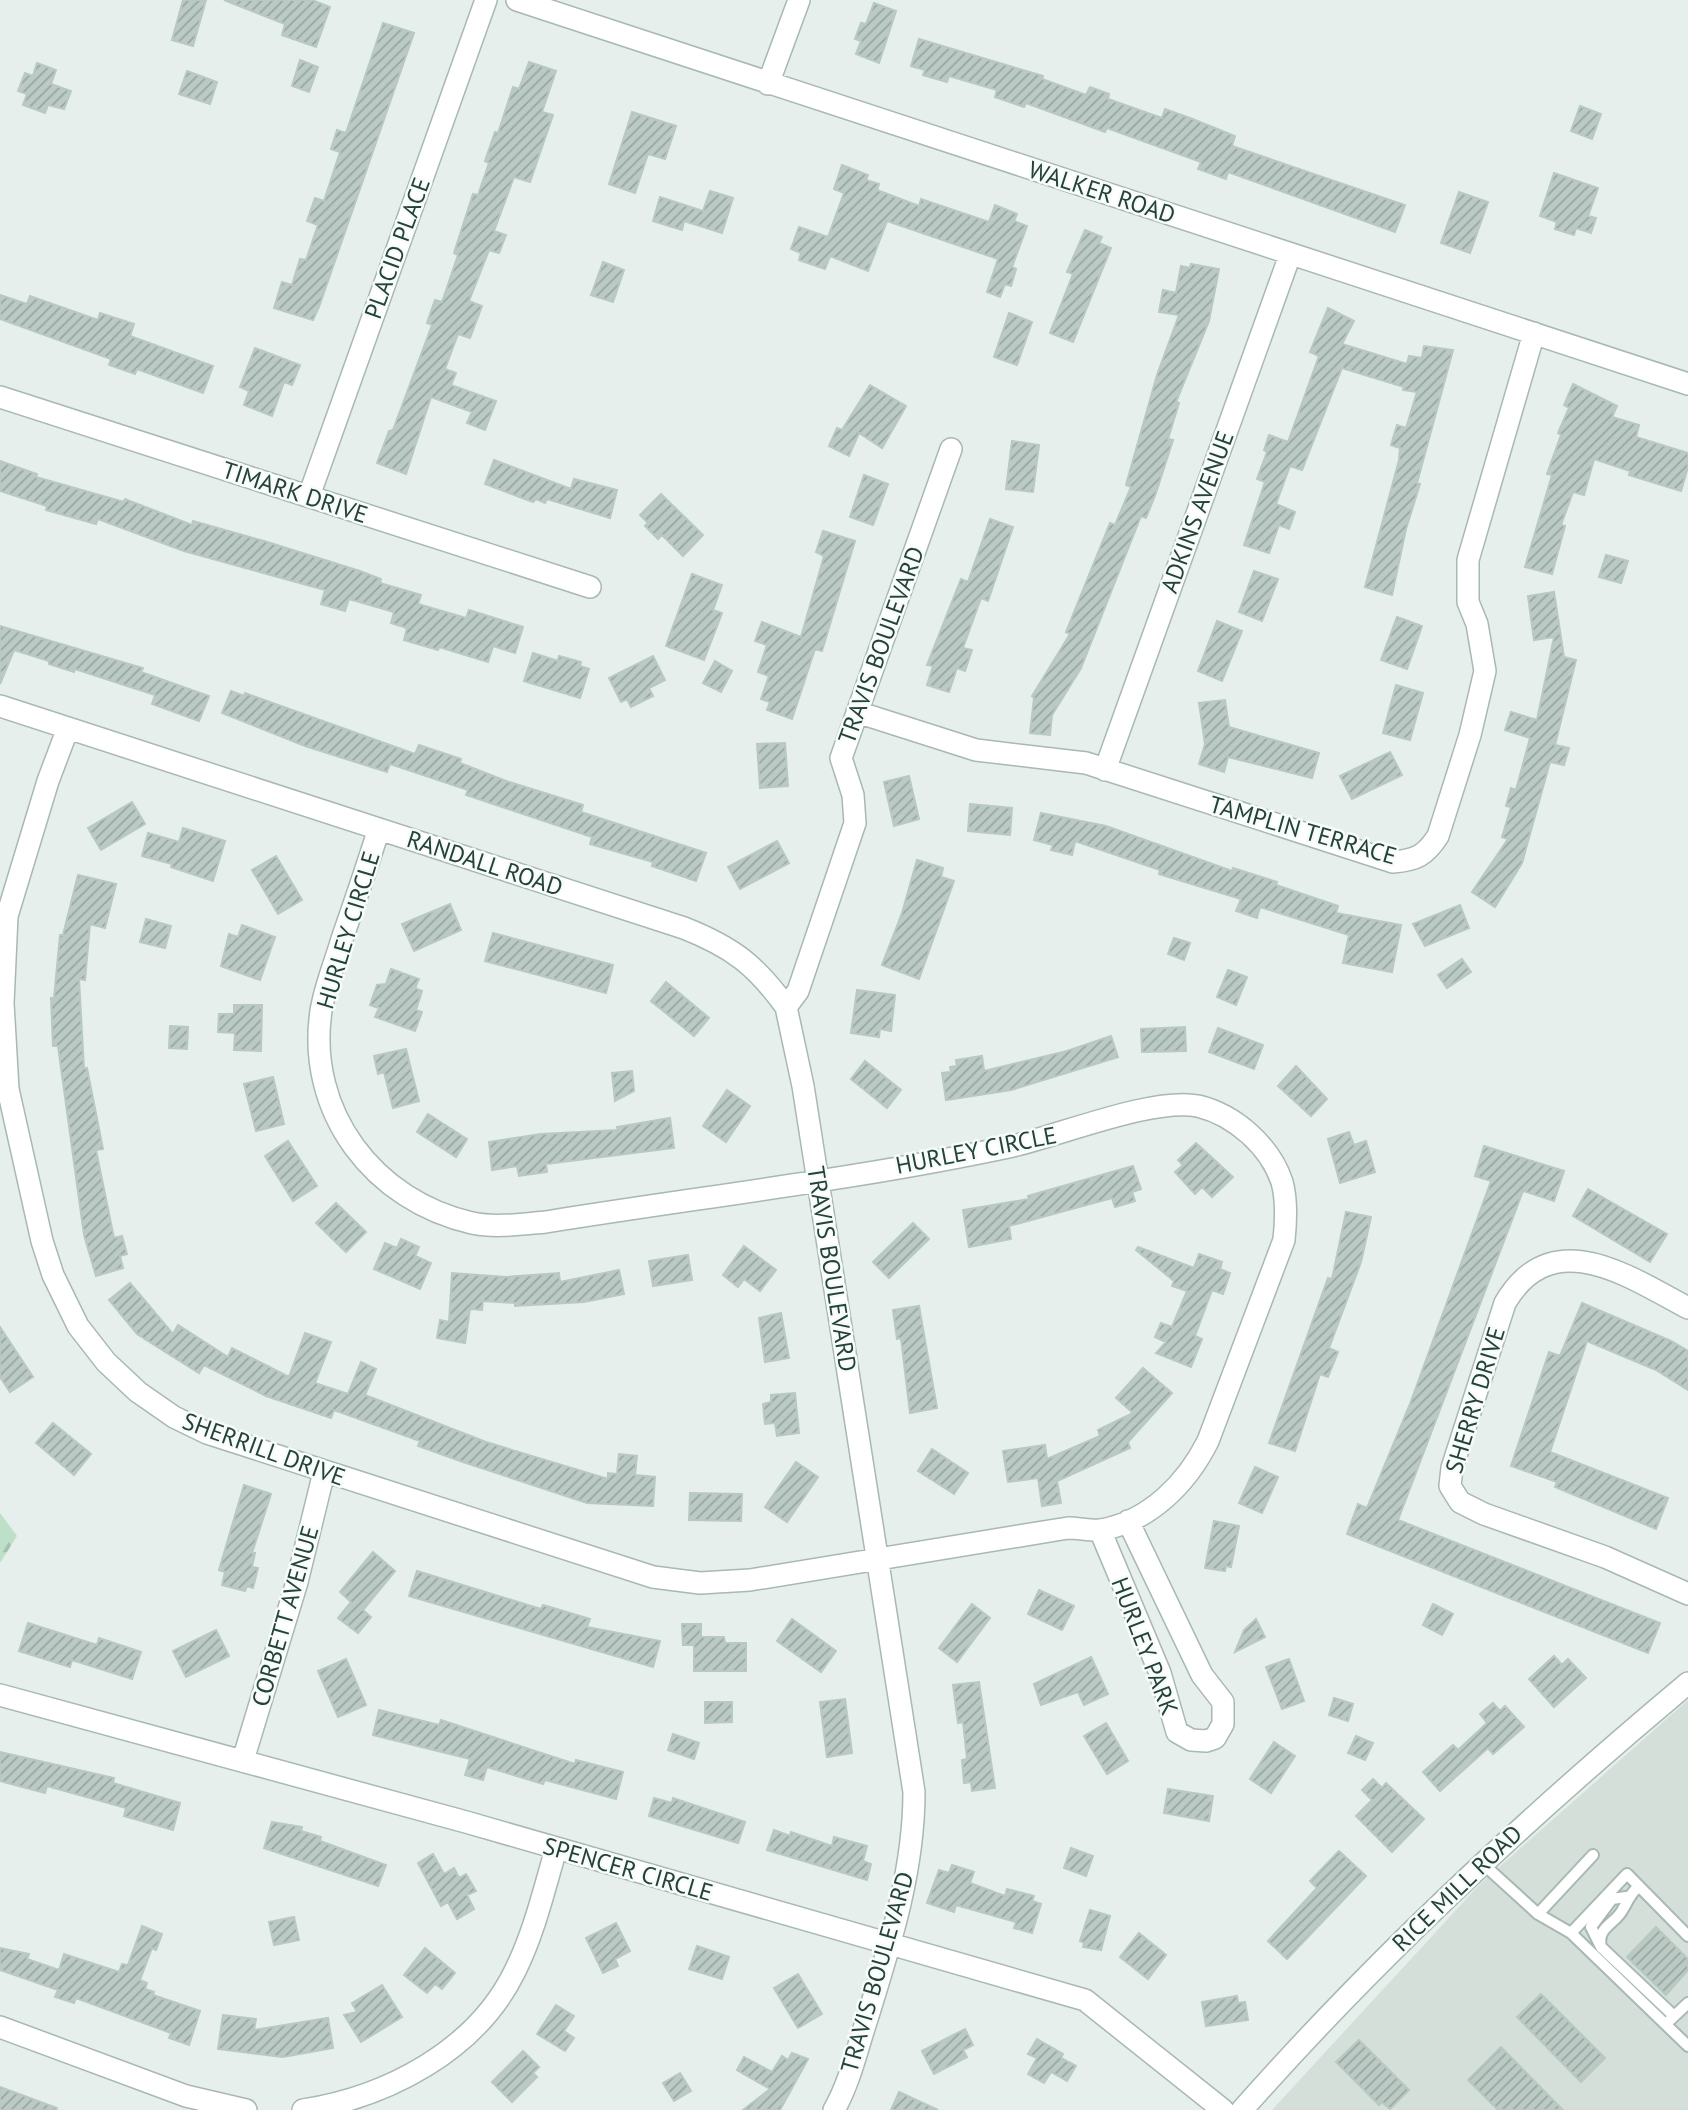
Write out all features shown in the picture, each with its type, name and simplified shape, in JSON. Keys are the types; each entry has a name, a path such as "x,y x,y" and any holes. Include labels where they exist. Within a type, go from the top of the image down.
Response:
{"street":[{"name":"PLACID PLACE","path":"309,496 486,0"},
{"name":"WALKER ROAD","path":"517,0 1688,384"},
{"path":"768,84 799,0"},
{"name":"ADKINS AVENUE","path":"1105,770 1290,255"},
{"name":"TAMPLIN TERRACE","path":"857,712 976,750 1086,764 1393,862 1410,861 1427,852 1437,836 1453,791 1482,688 1485,671 1484,650 1468,602 1468,560 1534,333"},
{"name":"TIMARK DRIVE","path":"0,397 590,587"},
{"name":"TRAVIS BOULEVARD","path":"834,2110 846,2083 890,1945 907,1877 914,1792 818,1179 786,1007 798,991 855,823 853,796 841,758 951,449"},
{"name":"RANDALL ROAD","path":"0,706 379,828 718,942 758,971 786,1007"},
{"name":"SHERRILL DRIVE","path":"68,728 48,780 7,916 3,1003 4,1090 53,1275 78,1326 106,1362 157,1406 185,1423 225,1440 601,1561 678,1581 709,1583 750,1580 879,1560"},
{"name":"HURLEY CIRCLE","path":"379,828 326,989 319,1034 324,1082 332,1104 358,1154 374,1172 419,1203 444,1214 473,1223 498,1226 546,1222 1012,1146 1158,1105 1197,1106 1211,1110 1255,1138 1281,1180 1285,1206 1284,1240 1208,1441 1195,1467 1174,1491 1152,1508 1128,1521 1100,1530 1068,1528 879,1560"},
{"name":"SHERRY DRIVE","path":"1688,1308 1604,1265 1583,1259 1561,1261 1517,1282 1505,1303 1452,1468 1450,1486 1460,1502 1483,1514 1605,1557 1688,1594"},
{"name":"CORBETT AVENUE","path":"243,1760 297,1582 324,1472"},
{"name":"HURLEY PARK","path":"1100,1530 1160,1673 1177,1732 1191,1740 1206,1741 1215,1738 1223,1724 1223,1702 1202,1675 1128,1521"},
{"name":"RICE MILL ROAD","path":"1242,2110 1349,1993 1482,1863 1596,1760 1688,1683"},
{"name":"SPENCER CIRCLE","path":"0,1695 243,1760 1085,2000 1129,2031 1223,2110"},
{"path":"303,2110 342,2104 400,2081 463,2038 513,1975 527,1945 556,1849"},
{"path":"0,2027 186,2096 246,2110"}],"lane":[{"path":"1538,1913 1593,1855"},
{"path":"1482,1863 1538,1913 1571,1933 1688,2046"},
{"path":"1571,1933 1627,1874 1688,1936"},
{"path":"1639,1886 1626,1897 1623,1910 1601,1933 1601,1947 1674,2016"},
{"path":"1665,2024 1688,2003"}],"shaded area":[{"path":"1688,1700 1688,2110 1272,2110 1480,1884"}],"green space":[{"path":"0,1513 17,1536 0,1563"}],"building":[{"path":"183,0 206,0 193,46 172,40"},
{"path":"224,0 312,0 330,7 316,47 282,35 285,24"},
{"path":"874,3 896,11 879,63 856,54 861,41 855,39 861,23 866,24"},
{"path":"383,23 414,33 313,320 274,308 282,282 292,285 300,259 306,260 318,225 307,221 315,198 324,201 340,152 331,149 337,130 346,133"},
{"path":"919,39 1043,76 1042,79 1086,95 1090,87 1109,94 1108,99 1162,118 1165,109 1235,136 1232,146 1405,205 1395,232 1228,172 1226,179 1198,169 1201,162 1107,128 1105,132 1026,103 1024,107 995,97 997,90 949,76 947,82 923,75 925,70 911,66"},
{"path":"300,60 318,67 309,92 292,86"},
{"path":"529,62 556,71 542,112 553,115 530,182 514,177 494,231 506,235 499,253 489,250 469,301 482,306 470,338 458,334 445,369 456,373 451,385 496,401 485,430 467,423 472,412 431,397 406,474 377,463 389,431 393,430 432,325 427,323 435,300 442,302 458,255 454,253 473,194 478,195 489,163 485,161 495,132 498,133 513,87 519,89"},
{"path":"37,63 56,70 51,84 71,91 64,109 48,105 45,113 23,105 27,94 18,91 25,73 33,76"},
{"path":"187,71 217,82 210,104 179,94"},
{"path":"1580,106 1601,114 1592,139 1571,131"},
{"path":"632,112 676,126 665,159 648,154 635,193 609,184"},
{"path":"842,165 868,175 866,180 879,184 877,190 919,206 921,199 989,222 995,205 1017,214 1014,221 1027,226 1012,267 1016,269 1011,286 1005,284 1000,297 987,292 998,259 887,221 868,271 830,256 825,269 799,260 801,253 791,249 799,227 828,237 844,193 834,189"},
{"path":"1554,173 1598,188 1588,216 1596,218 1591,233 1576,228 1574,235 1555,229 1557,222 1540,216"},
{"path":"710,191 733,198 722,233 684,221 682,230 653,221 660,197 703,211"},
{"path":"1459,192 1488,202 1470,253 1441,243"},
{"path":"1085,230 1102,237 1099,243 1111,248 1073,342 1050,333 1073,274 1067,272"},
{"path":"603,262 624,270 613,302 591,295"},
{"path":"1191,264 1219,269 1209,321 1176,402 1179,403 1168,439 1173,440 1156,493 1146,518 1141,516 1081,668 1052,715 1050,735 1030,733 1034,698 1032,696 1070,634 1066,632 1110,523 1115,525 1131,487 1126,485 1157,375 1179,315 1159,312 1163,290 1176,293 1181,266 1190,268"},
{"path":"0,295 27,304 30,296 98,320 100,313 134,324 130,336 213,366 203,393 137,369 135,374 109,365 111,359 0,319"},
{"path":"1328,308 1354,321 1342,344 1407,364 1409,356 1422,358 1424,346 1453,350 1417,483 1420,484 1406,529 1392,595 1365,587 1399,460 1400,448 1391,445 1397,425 1406,428 1417,392 1403,390 1404,387 1342,368 1302,470 1290,466 1276,504 1295,512 1289,529 1279,525 1269,553 1244,545 1265,482 1257,479 1267,452 1264,450 1269,435 1288,442 1319,356 1310,352"},
{"path":"1009,313 1032,322 1017,365 994,357"},
{"path":"255,348 300,365 292,385 284,382 272,416 244,405 249,391 240,387"},
{"path":"1573,384 1617,406 1612,417 1639,425 1636,437 1688,453 1688,467 1681,491 1629,475 1630,471 1594,459 1584,495 1573,492 1561,525 1565,526 1552,574 1525,567 1552,475 1547,474 1561,435 1558,433 1569,408 1564,405"},
{"path":"870,385 906,406 882,448 859,433 849,456 829,446 837,428 842,430"},
{"path":"1012,441 1039,445 1033,492 1006,489"},
{"path":"494,460 571,489 574,479 617,490 610,518 547,499 545,503 536,499 533,502 485,484"},
{"path":"0,461 37,474 36,477 124,502 125,499 192,525 193,521 360,571 381,579 380,583 421,595 418,604 466,618 469,610 523,627 515,653 493,646 488,662 404,640 407,628 391,623 394,612 349,599 345,611 321,604 325,590 184,551 98,519 96,524 46,510 47,506 0,491"},
{"path":"864,475 888,484 873,525 850,517"},
{"path":"661,494 703,535 683,556 662,535 658,539 645,526 648,523 640,515"},
{"path":"990,519 1013,527 988,601 981,598 963,648 972,650 965,671 957,668 949,692 927,685 933,666 927,665 961,579 968,582"},
{"path":"823,531 855,541 822,651 815,649 792,719 767,710 770,702 761,699 769,676 758,672 767,645 755,641 762,622 801,637 824,556 816,552"},
{"path":"1606,555 1628,561 1621,583 1599,577"},
{"path":"1254,571 1278,579 1262,621 1239,612"},
{"path":"692,574 722,585 713,610 722,613 704,660 666,646"},
{"path":"1554,592 1564,657 1576,660 1555,745 1569,748 1564,765 1550,762 1522,863 1495,907 1472,892 1508,839 1502,837 1511,807 1506,806 1511,788 1516,790 1530,738 1505,730 1511,712 1537,720 1554,637 1534,640 1528,596"},
{"path":"1397,617 1422,626 1407,669 1381,660"},
{"path":"1217,621 1242,631 1222,681 1198,671"},
{"path":"0,626 143,668 141,672 209,696 199,721 152,704 155,695 75,669 74,672 14,650 0,684"},
{"path":"533,653 558,661 559,656 581,662 580,666 589,669 580,698 524,681"},
{"path":"653,656 665,680 649,688 653,696 631,707 627,699 621,702 609,678"},
{"path":"715,661 732,671 721,692 703,683"},
{"path":"1396,685 1423,693 1410,740 1383,733"},
{"path":"231,691 244,696 245,693 415,754 419,745 461,759 460,763 506,781 583,805 581,812 706,853 696,881 652,866 653,862 590,844 592,837 466,795 468,790 390,764 387,772 305,746 222,713"},
{"path":"1225,700 1229,727 1319,753 1312,778 1228,757 1224,772 1199,764 1205,744 1199,703"},
{"path":"785,743 788,786 760,788 757,744"},
{"path":"1390,752 1402,775 1352,799 1340,776"},
{"path":"909,776 919,819 894,826 884,782"},
{"path":"132,802 145,824 101,850 88,828"},
{"path":"970,804 1012,808 1010,835 968,831"},
{"path":"1041,813 1106,826 1232,871 1233,868 1277,882 1276,885 1338,906 1336,913 1401,925 1392,972 1343,963 1349,935 1260,907 1257,918 1236,911 1241,899 1159,874 1160,870 1075,841 1072,855 1051,850 1053,845 1034,840"},
{"path":"183,828 225,841 213,881 171,867 172,864 142,856 148,833 179,842"},
{"path":"777,841 789,863 740,889 728,867"},
{"path":"276,856 302,900 278,914 252,870"},
{"path":"917,860 943,868 941,877 954,881 919,979 882,965 902,913"},
{"path":"78,875 116,884 105,928 90,924 85,980 79,979 84,1069 87,1068 103,1149 96,1150 114,1238 122,1236 127,1254 120,1256 123,1268 96,1276 84,1235 58,1046 53,1046 51,998 54,998 60,935 63,935"},
{"path":"450,904 461,930 414,951 402,924"},
{"path":"1460,905 1469,928 1425,946 1413,924"},
{"path":"146,919 171,926 165,948 140,942"},
{"path":"242,925 275,937 260,980 221,966 229,934 238,937"},
{"path":"493,933 613,965 606,993 485,961"},
{"path":"1174,938 1190,943 1184,960 1168,954"},
{"path":"1462,959 1471,972 1447,988 1438,975"},
{"path":"391,969 419,979 415,988 422,991 416,1010 422,1012 415,1031 375,1017 379,1008 370,1005 377,985 386,984"},
{"path":"1228,970 1247,977 1236,1005 1217,997"},
{"path":"666,982 709,1018 694,1036 651,1001"},
{"path":"857,990 895,995 891,1031 880,1029 879,1037 851,1033"},
{"path":"234,1005 262,1005 261,1051 234,1050 235,1033 218,1032 219,1014 234,1014"},
{"path":"170,1026 188,1027 187,1049 169,1048"},
{"path":"1185,1027 1186,1051 1142,1052 1141,1029"},
{"path":"1218,1028 1263,1045 1254,1069 1209,1052"},
{"path":"1111,1036 1118,1057 1011,1090 946,1100 942,1073 951,1072 950,1067 957,1066 956,1060 982,1056 984,1071 1067,1051"},
{"path":"406,1049 419,1101 393,1108 384,1072 378,1074 374,1056"},
{"path":"865,1061 901,1090 887,1108 851,1079"},
{"path":"1296,1066 1327,1099 1311,1116 1278,1086"},
{"path":"632,1071 634,1091 615,1101 612,1073"},
{"path":"273,1077 284,1124 256,1131 244,1084"},
{"path":"727,1090 750,1106 726,1142 703,1126"},
{"path":"428,1114 467,1139 456,1157 417,1132"},
{"path":"670,1118 674,1148 546,1164 547,1172 519,1176 517,1166 492,1170 489,1142 541,1134 618,1130 617,1127"},
{"path":"1349,1132 1354,1145 1366,1141 1375,1172 1340,1183 1328,1139"},
{"path":"288,1141 317,1186 293,1201 265,1156"},
{"path":"1196,1143 1233,1177 1212,1197 1202,1187 1195,1194 1175,1172 1183,1165 1178,1160"},
{"path":"1484,1146 1564,1171 1554,1201 1523,1191 1398,1520 1660,1623 1648,1653 1347,1534 1358,1504 1367,1508 1410,1404 1491,1181 1475,1176"},
{"path":"1133,1166 1141,1189 1132,1192 1135,1201 1115,1207 1112,1198 1009,1226 1011,1239 969,1247 963,1210 1029,1199 1028,1196"},
{"path":"1588,1189 1667,1234 1650,1262 1573,1216"},
{"path":"336,1203 366,1232 346,1252 316,1223"},
{"path":"1346,1212 1371,1217 1361,1262 1329,1348 1338,1352 1328,1377 1320,1374 1295,1451 1269,1443 1328,1278 1332,1279"},
{"path":"913,1223 929,1239 889,1278 873,1262"},
{"path":"401,1239 419,1247 415,1256 431,1263 420,1289 374,1269 385,1243 397,1248"},
{"path":"744,1246 776,1270 760,1291 744,1279 738,1287 723,1275"},
{"path":"1138,1247 1194,1268 1199,1254 1222,1262 1220,1269 1230,1273 1223,1294 1212,1290 1195,1336 1202,1339 1191,1367 1156,1353 1166,1342 1155,1337 1161,1323 1172,1327 1187,1291 1172,1286 1174,1281 1136,1250"},
{"path":"688,1255 692,1280 653,1286 649,1261"},
{"path":"619,1270 624,1294 584,1302 515,1306 515,1303 483,1301 482,1310 470,1309 465,1343 437,1338 440,1320 449,1322 452,1273 506,1277 559,1273 560,1282"},
{"path":"130,1283 173,1334 178,1325 228,1357 232,1348 289,1377 305,1333 331,1342 315,1383 348,1394 361,1362 376,1369 365,1395 486,1442 608,1479 608,1473 617,1474 619,1454 637,1456 635,1475 655,1477 653,1506 587,1503 418,1446 420,1441 334,1410 331,1418 266,1396 204,1365 199,1373 137,1334 109,1300"},
{"path":"1582,1303 1688,1351 1688,1390 1656,1370 1587,1341 1550,1452 1668,1498 1656,1529 1555,1487 1557,1482 1511,1466 1549,1352 1560,1356"},
{"path":"919,1306 937,1408 910,1413 901,1338 897,1339 893,1310"},
{"path":"781,1313 789,1358 765,1362 759,1318"},
{"path":"0,1327 33,1377 10,1392 0,1377"},
{"path":"1143,1368 1172,1393 1128,1442 1130,1448 1057,1481 1061,1503 1042,1506 1038,1478 1008,1482 1003,1451 1045,1445 1047,1459 1100,1436 1098,1430 1133,1413 1116,1398"},
{"path":"795,1393 799,1433 777,1436 775,1423 765,1424 763,1404 771,1402 771,1395"},
{"path":"53,1423 91,1454 74,1475 36,1443"},
{"path":"932,1449 968,1473 954,1494 918,1471"},
{"path":"796,1462 818,1477 787,1522 765,1507"},
{"path":"1255,1467 1278,1477 1262,1513 1239,1503"},
{"path":"244,1485 271,1494 252,1553 255,1553 252,1567 258,1568 253,1588 247,1586 245,1591 222,1585 225,1572 219,1570"},
{"path":"690,1493 742,1494 741,1521 689,1520"},
{"path":"1214,1521 1239,1526 1231,1567 1226,1566 1225,1571 1205,1568"},
{"path":"373,1552 395,1571 363,1610 371,1617 358,1633 338,1618 351,1602 340,1592"},
{"path":"417,1571 541,1609 543,1605 590,1619 587,1627 660,1641 653,1667 409,1596"},
{"path":"1039,1590 1074,1606 1062,1630 1028,1614"},
{"path":"972,1604 990,1618 957,1662 939,1648"},
{"path":"1433,1604 1453,1614 1442,1635 1423,1625"},
{"path":"792,1619 836,1651 821,1672 777,1641"},
{"path":"1256,1619 1265,1637 1235,1652 1244,1630"},
{"path":"28,1623 97,1645 99,1638 141,1652 132,1679 72,1660 70,1667 19,1651"},
{"path":"682,1624 701,1624 701,1637 724,1637 725,1643 746,1643 746,1671 694,1671 694,1645 683,1645"},
{"path":"216,1630 229,1656 186,1677 173,1651"},
{"path":"1554,1656 1562,1665 1568,1659 1586,1678 1554,1707 1529,1679"},
{"path":"1091,1657 1108,1694 1084,1705 1078,1692 1041,1705 1034,1684"},
{"path":"346,1659 366,1705 338,1717 318,1671"},
{"path":"1289,1659 1304,1701 1282,1709 1266,1667"},
{"path":"979,1682 995,1788 972,1791 971,1782 964,1783 962,1760 967,1759 963,1722 958,1723 953,1685"},
{"path":"1334,1698 1353,1704 1348,1721 1329,1715"},
{"path":"845,1699 852,1753 827,1757 820,1702"},
{"path":"705,1702 732,1702 732,1722 705,1723"},
{"path":"1493,1703 1500,1711 1505,1706 1524,1727 1493,1754 1488,1748 1440,1791 1423,1772 1453,1745 1458,1750 1487,1723 1480,1714"},
{"path":"379,1710 439,1725 441,1720 575,1764 576,1760 623,1772 616,1799 545,1780 543,1784 487,1767 483,1780 465,1775 470,1759 373,1735"},
{"path":"1106,1723 1128,1761 1107,1774 1084,1736"},
{"path":"673,1734 699,1743 694,1759 668,1750"},
{"path":"1356,1736 1373,1743 1365,1760 1348,1753"},
{"path":"1274,1742 1295,1756 1271,1793 1250,1779"},
{"path":"0,1752 114,1778 113,1783 180,1803 173,1830 124,1816 126,1808 47,1786 45,1793 0,1781"},
{"path":"1373,1779 1382,1788 1386,1783 1424,1819 1392,1852 1356,1816 1372,1800 1362,1790"},
{"path":"1168,1789 1213,1796 1209,1821 1164,1813"},
{"path":"654,1798 672,1803 673,1798 745,1822 738,1843 649,1816"},
{"path":"272,1822 302,1827 301,1831 321,1837 320,1841 386,1865 378,1886 264,1848"},
{"path":"774,1830 790,1836 791,1832 832,1846 834,1837 867,1846 863,1861 871,1864 867,1880 767,1850"},
{"path":"1071,1848 1093,1856 1086,1876 1064,1868"},
{"path":"1339,1851 1366,1876 1287,1959 1268,1941 1317,1888 1310,1881"},
{"path":"433,1854 444,1874 454,1868 459,1878 466,1874 476,1891 467,1895 474,1909 457,1919 448,1902 441,1906 418,1863"},
{"path":"952,1865 974,1872 970,1883 1005,1896 1007,1889 1034,1896 1032,1901 1041,1904 1032,1933 1014,1928 1016,1922 956,1905 954,1912 927,1903 939,1870 949,1873"},
{"path":"1090,1910 1110,1916 1101,1950 1083,1947 1084,1943 1080,1941"},
{"path":"294,1917 299,1940 274,1945 269,1922"},
{"path":"616,1923 630,1951 615,1959 618,1966 603,1973 586,1938"},
{"path":"142,1926 162,1934 156,1950 152,1948 140,1980 147,1983 145,1989 154,1992 153,1995 200,2011 189,2045 169,2038 171,2033 76,1998 74,2003 55,1997 58,1990 0,1970 0,1948 29,1954 27,1959 59,1970 64,1954 119,1972 122,1964 128,1965"},
{"path":"1656,1927 1688,1959 1688,1970 1666,1995 1627,1957"},
{"path":"1139,1933 1166,1955 1148,1979 1120,1957"},
{"path":"697,1946 729,1957 722,1979 689,1969"},
{"path":"425,1948 455,1973 442,1989 435,1984 427,1993 404,1975"},
{"path":"798,1974 822,2014 798,2028 774,1988"},
{"path":"382,1985 402,2017 361,2042 344,2015 357,2012 352,2003"},
{"path":"1541,1994 1605,2058 1581,2082 1517,2017"},
{"path":"1237,1996 1238,2003 1245,2002 1248,2020 1206,2026 1202,2002"},
{"path":"556,2005 574,2016 564,2031 574,2038 565,2051 537,2034"},
{"path":"223,2015 256,2019 254,2030 328,2018 333,2048 283,2057 218,2049"},
{"path":"965,2029 973,2045 963,2050 967,2057 934,2074 922,2051"},
{"path":"1037,2039 1063,2054 1061,2058 1076,2066 1067,2081 1051,2072 1044,2083 1028,2074 1037,2058 1028,2054"},
{"path":"1359,2040 1409,2090 1390,2109 1382,2102 1379,2105 1336,2062"},
{"path":"1501,2047 1563,2110 1498,2110 1468,2080"},
{"path":"523,2051 539,2067 533,2073 537,2077 512,2102 492,2082"},
{"path":"792,2053 808,2059 780,2110 743,2110 770,2089 737,2070 744,2057 772,2072 782,2056 788,2060"},
{"path":"680,2073 691,2091 674,2101 663,2083"},
{"path":"0,2087 57,2108 0,2110"},
{"path":"899,2092 938,2110 891,2110"}]}
